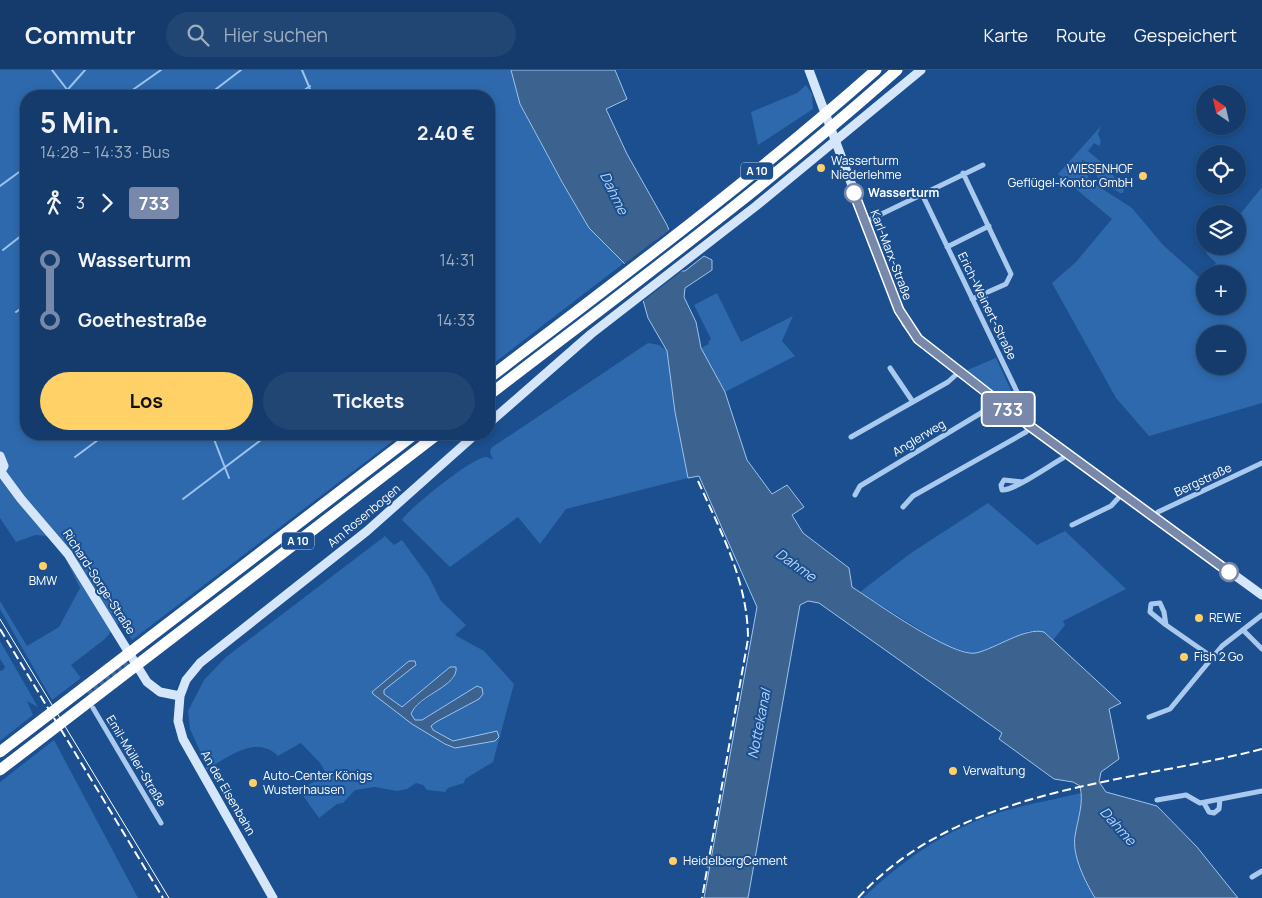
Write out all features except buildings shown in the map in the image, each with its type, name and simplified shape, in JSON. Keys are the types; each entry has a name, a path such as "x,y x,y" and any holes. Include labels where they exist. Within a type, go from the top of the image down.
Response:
{"highway":[{"name":"A 10","path":"495,373 707,211 807,130 876,70"},
{"name":"A 10","path":"495,390 713,224 812,144 896,70"},
{"name":"A 10","path":"0,752 407,440"},
{"name":"A 10","path":"0,770 430,440"}],"main road":[{"name":"Karl-Marx-Straße","path":"809,70 894,298 906,323 921,342 1031,427 1262,595"},
{"path":"495,418 627,306 719,236 921,70"},
{"name":"Am Rosenbogen","path":"180,696 188,678 208,656 367,531 469,440"},
{"path":"0,456 4,462 0,472"},
{"name":"Richard-Sorge-Straße","path":"0,472 68,554 147,682 160,692 180,696"},
{"name":"An der Eisenbahn","path":"180,696 178,720 183,740 273,898"}],"street":[{"path":"865,222 983,165"},
{"path":"963,173 1011,274 1006,284 972,299"},
{"name":"Erich-Weinert-Straße","path":"922,194 1030,418 1031,427"},
{"path":"946,247 989,226"},
{"path":"890,368 913,402"},
{"path":"851,437 948,382 959,372"},
{"name":"Anglerweg","path":"855,495 860,486 981,412 994,399"},
{"path":"903,507 913,496 1026,432 1031,427"},
{"path":"1023,482 1068,453"},
{"name":"Bergstraße","path":"1153,517 1158,512 1262,463"},
{"path":"1072,525 1111,506 1122,494"},
{"path":"1149,717 1170,709 1222,646 1244,631 1262,615"},
{"path":"1166,625 1212,657"},
{"path":"1244,631 1262,649"},
{"name":"Emil-Müller-Straße","path":"93,708 161,824"},
{"path":"1157,800 1186,795 1200,803 1204,803 1262,791"},
{"path":"1204,803 1209,812 1214,813 1219,810 1220,800"},
{"path":"1252,877 1262,870"}],"shaded area":[{"path":"0,70 511,70 520,104 562,183 589,228 624,263 495,362 495,90 20,90 20,440 394,440 132,640 119,622 105,639 71,665 81,678 52,700 0,609 0,601 27,646 59,627 80,588 62,551 49,536 35,535 16,542 0,518"},
{"path":"806,85 812,94 813,109 758,145 751,112 797,93"},
{"path":"1101,126 1098,134 1101,142 1099,146 1094,143 1088,151 1105,165 1124,190 1123,193 1120,193 1098,178 1092,167 1081,159 1090,181 1132,208 1163,245 1196,274 1196,315 1246,315 1246,265 1214,265 1216,263 1208,255 1246,255 1246,207 1262,187 1262,403 1149,436 1116,398 1052,283 1076,262 1112,219 1058,174"},
{"path":"717,293 741,342 793,316 782,341 795,356 725,392 701,348 709,344 708,342 711,339 694,305"},
{"path":"648,343 659,345 667,351 675,412 688,478 566,509 540,544 518,517 450,567 402,520 428,495 469,465 486,457 493,460 490,453 491,448"},
{"path":"996,358 1016,401 1014,406 965,371"},
{"path":"988,503 1037,545 1065,531 1126,589 1063,621 1065,625 1053,640 1044,632 1028,631 1003,644 973,654 943,644 860,592 911,553"},
{"path":"385,536 394,545 402,540 429,577 441,601 466,625 455,635 484,651 514,684 493,762 465,779 464,783 448,788 445,792 427,790 423,785 416,783 407,789 397,791 375,787 355,790 343,803 337,804 319,818 299,790 319,779 325,772 321,764 301,743 278,756 260,747 242,750 206,770 206,764 190,729 188,711 204,680 226,657","holes":["409,661 415,661 416,665 383,690 384,694 402,707 450,667 454,678 413,709 411,714 415,720 422,720 477,686 479,699 431,726 433,730 453,741 497,731 445,744 372,692"]},
{"path":"0,641 38,707 27,701 33,715 0,741 0,671 5,667 0,659"},
{"path":"54,740 138,898 0,898 0,782"},
{"path":"1081,793 1082,800 1075,847 1082,873 1095,898 863,898 907,860 956,830 1003,811"}],"water":[{"path":"511,70 615,70 627,99 606,109 627,154 669,230 655,241 670,270 685,271 704,256 712,260 712,270 685,288 684,297 696,322 701,348 725,392 747,460 772,494 787,485 804,507 792,515 803,533 849,568 852,587 914,627 950,647 976,653 1028,632 1044,632 1121,703 1109,709 1119,759 1101,772 1099,782 1106,792 1157,806 1197,847 1238,898 1095,898 1083,876 1075,852 1075,836 1081,805 1080,786 1073,782 1054,779 999,739 1002,733 819,603 808,601 800,605 748,898 704,898 757,607 699,476 688,478 675,412 667,351 648,318 640,289 624,263 589,228 520,104"},
{"path":"409,661 415,661 416,665 384,690 384,694 402,707 450,667 456,667 455,674 451,680 421,701 411,714 415,720 422,720 477,686 482,688 483,694 479,699 431,726 433,730 453,741 497,731 499,737 495,741 455,748 412,724 373,694 372,692"}],"pier":[{"path":"671,228 671,232 658,242 672,268 685,268 705,253 642,302 638,290 623,265"}],"waterway":[{"path":"52,70 67,90"},
{"path":"67,90 85,70"},
{"path":"133,90 161,70"},
{"path":"215,90 241,70"},
{"path":"302,70 310,90"},
{"path":"304,90 310,86"},
{"path":"0,186 20,171"},
{"path":"3,250 20,237"},
{"path":"16,312 20,309"},
{"path":"75,457 98,440"},
{"path":"214,440 229,478"},
{"path":"183,499 261,440"}],"tunnel":[{"path":"89,701 88,695 92,689 133,660"}],"tram line":[{"path":"0,619 169,898"}],"railway":[{"path":"698,481 732,558 743,597 748,639 702,898"},
{"path":"0,629 163,898"},
{"path":"858,898 899,861 945,833 994,811 1047,795 1101,782 1262,749"}],"bus line":[{"name":"733","path":"854,193 899,310 918,339 1031,427 1229,572"}],"place":[{"name":"Wasserturm Niederlehme","path":"821,168"},
{"name":"WIESENHOF Geflügel-Kontor GmbH","path":"1143,176"},
{"name":"Wasserturm","path":"854,193"},
{"name":"BMW","path":"43,566"},
{"name":"REWE","path":"1199,618"},
{"name":"Fish 2 Go","path":"1184,657"},
{"name":"Verwaltung","path":"953,771"},
{"name":"Auto-Center Königs Wusterhausen","path":"253,783"},
{"name":"HeidelbergCement","path":"673,861"}],"water label":[{"name":"Dahme","path":"614,193"},
{"name":"Dahme","path":"796,565"},
{"name":"Nottekanal","path":"759,724"},
{"name":"Dahme","path":"1118,826"}]}
